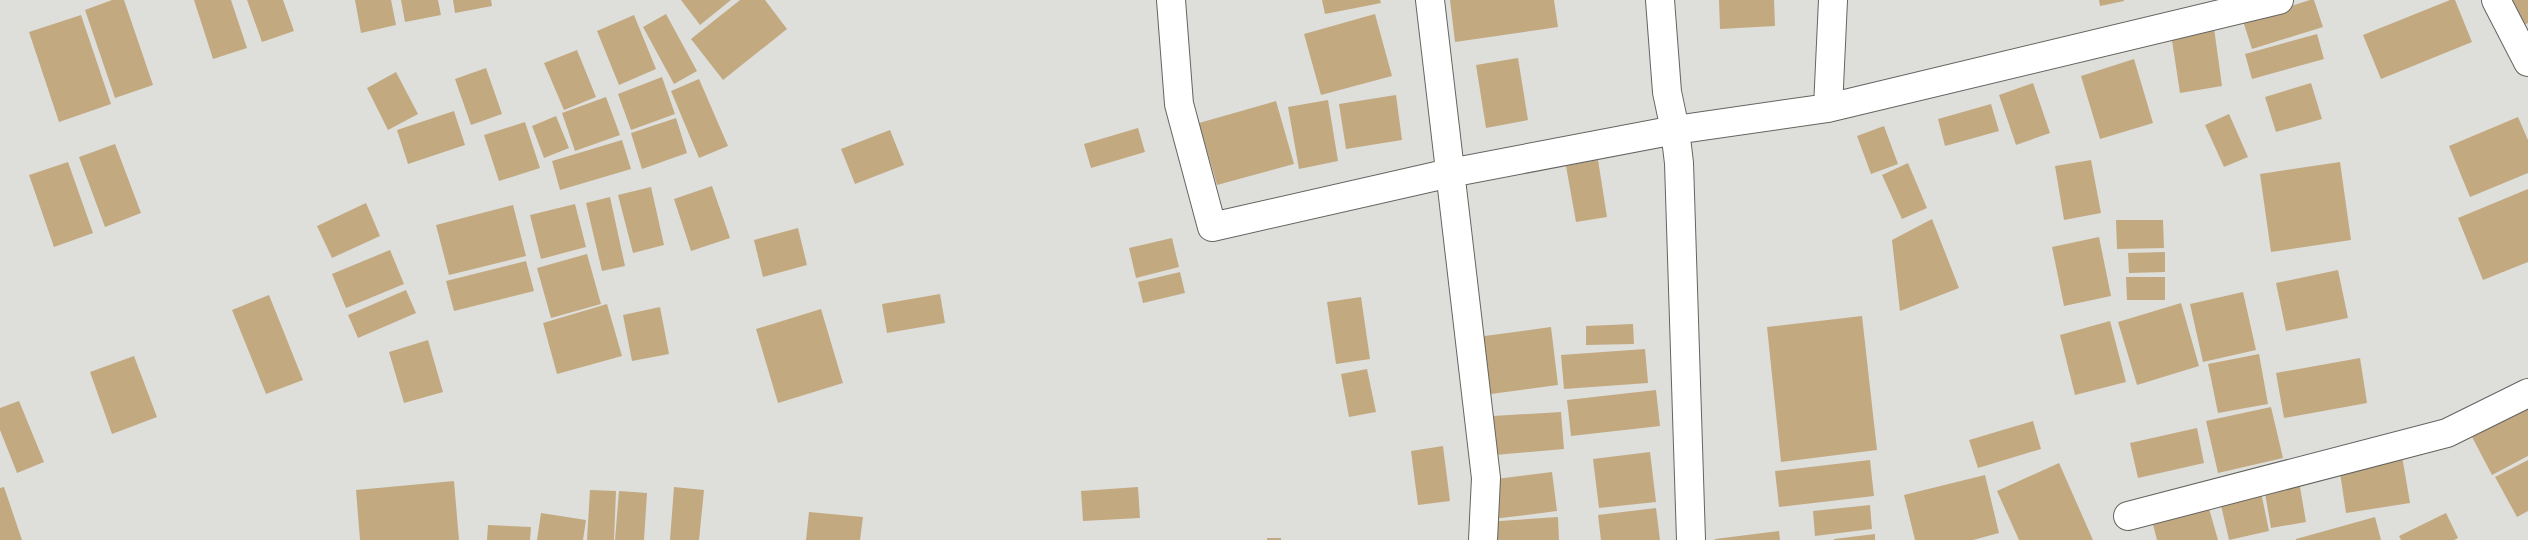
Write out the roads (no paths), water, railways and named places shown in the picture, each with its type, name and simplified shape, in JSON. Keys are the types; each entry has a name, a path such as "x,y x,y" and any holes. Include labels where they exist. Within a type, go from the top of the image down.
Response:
{"street":[{"path":"1171,0 1179,104 1212,227 1450,173 1676,130 1828,108 2279,0"},
{"path":"1430,0 1486,478 1483,540"},
{"path":"1660,0 1667,92 1676,130 1679,163 1691,540"},
{"path":"1828,108 1833,0"},
{"path":"2496,0 2528,62"},
{"path":"2128,516 2447,433 2528,393"}]}
